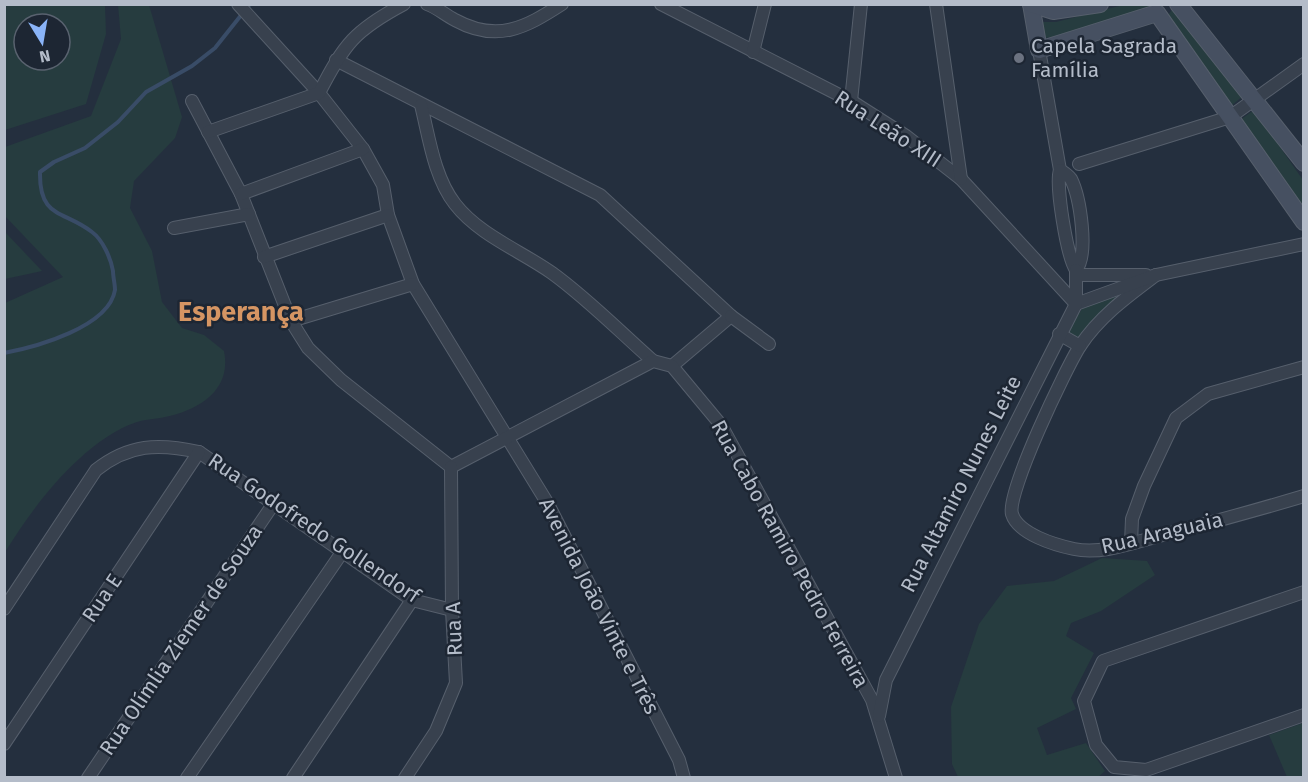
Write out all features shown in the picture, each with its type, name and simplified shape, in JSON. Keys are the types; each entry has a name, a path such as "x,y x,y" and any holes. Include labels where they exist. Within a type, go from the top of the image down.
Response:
{"main road":[{"path":"1031,4 1053,11 1100,4"},
{"name":"Rua Altamiro Nunes Leite","path":"1031,4 1039,50"},
{"path":"1178,4 1304,163"},
{"path":"1039,50 1158,9 1304,222"}],"street":[{"path":"208,132 319,93 348,42 380,17 404,4"},
{"path":"427,4 481,31 507,32 536,21 562,4"},
{"name":"Rua Leão XIII","path":"661,4 851,101 906,136 961,179 1076,304"},
{"path":"753,52 765,4"},
{"path":"851,101 861,4"},
{"path":"936,4 961,179"},
{"name":"Avenida João Vinte e Três","path":"238,5 319,93 363,149 383,185 388,215 413,284 548,504 679,760 684,777"},
{"name":"Rua Altamiro Nunes Leite","path":"879,717 886,680 1076,304 1076,272 1068,246 1059,183 1060,170 1039,50"},
{"path":"336,60 600,195 731,316 769,344"},
{"path":"1079,164 1230,117 1304,64"},
{"path":"192,101 241,194 291,321 321,363 451,467 653,361"},
{"path":"421,105 432,153 454,203 467,217 553,274 653,361 672,366 731,316"},
{"path":"241,194 363,149"},
{"path":"174,228 249,214"},
{"path":"264,257 388,215"},
{"path":"1076,304 1156,275 1304,243"},
{"path":"1076,272 1156,275"},
{"name":"Rua Altamiro Nunes Leite","path":"1022,528 1012,514 1014,495 1046,412 1080,345 1111,309 1156,275"},
{"path":"291,321 413,284"},
{"path":"1059,334 1080,345"},
{"name":"Rua Cabo Ramiro Pedro Ferreira","path":"672,366 721,425 872,700 896,777"},
{"path":"1131,543 1132,519 1144,486 1176,418 1208,394 1304,367"},
{"name":"Rua Godofredo Gollendorf","path":"4,609 96,470 114,456 137,448 171,446 199,452 412,600 452,610"},
{"name":"Rua E","path":"4,744 199,452"},
{"name":"Rua A","path":"405,777 436,732 456,683 452,610 451,467"},
{"name":"Rua Araguaia","path":"1022,528 1075,550 1101,550 1304,496"},
{"name":"Rua Olímlia Ziemer de Souza","path":"88,777 274,503"},
{"path":"187,777 343,551"},
{"path":"1304,592 1103,661 1084,701 1095,745 1114,767 1146,770 1304,715"},
{"path":"293,777 412,600"}],"green space":[{"path":"5,4 105,5 106,34 86,104 5,130"},
{"path":"118,5 149,5 182,117 175,138 134,181 130,208 152,251 162,302 182,328 204,335 224,351 223,377 210,396 190,409 129,425 114,432 92,448 48,491 5,552 5,303 63,277 5,216 5,147 91,116 121,39"},
{"path":"1123,5 1151,5 1150,11 1058,37 1041,38 1040,22 1056,22"},
{"path":"1175,5 1243,96 1231,106 1167,17"},
{"path":"1254,110 1303,180 1303,211 1240,120"},
{"path":"5,232 42,271 5,279"},
{"path":"1136,286 1079,340 1066,333 1088,300"},
{"path":"1102,558 1147,561 1155,575 1101,611 1071,623 1066,636 1094,653 1071,698 1076,709 1037,728 1047,755 1086,743 1105,771 1097,778 958,777 952,764 951,707 979,624 1007,586 1054,581"},
{"path":"1303,723 1303,777 1287,777 1269,735"}],"waterway":[{"path":"4,353 52,340 86,325 100,315 110,303 115,290 112,266 103,245 92,232 49,206 41,187 40,172 54,162 85,148 118,122 146,92 192,66 215,48 250,4"}],"place":[{"name":"Capela Sagrada Família","path":"1019,58"}],"district":[{"name":"Esperança","path":"241,312"}]}
